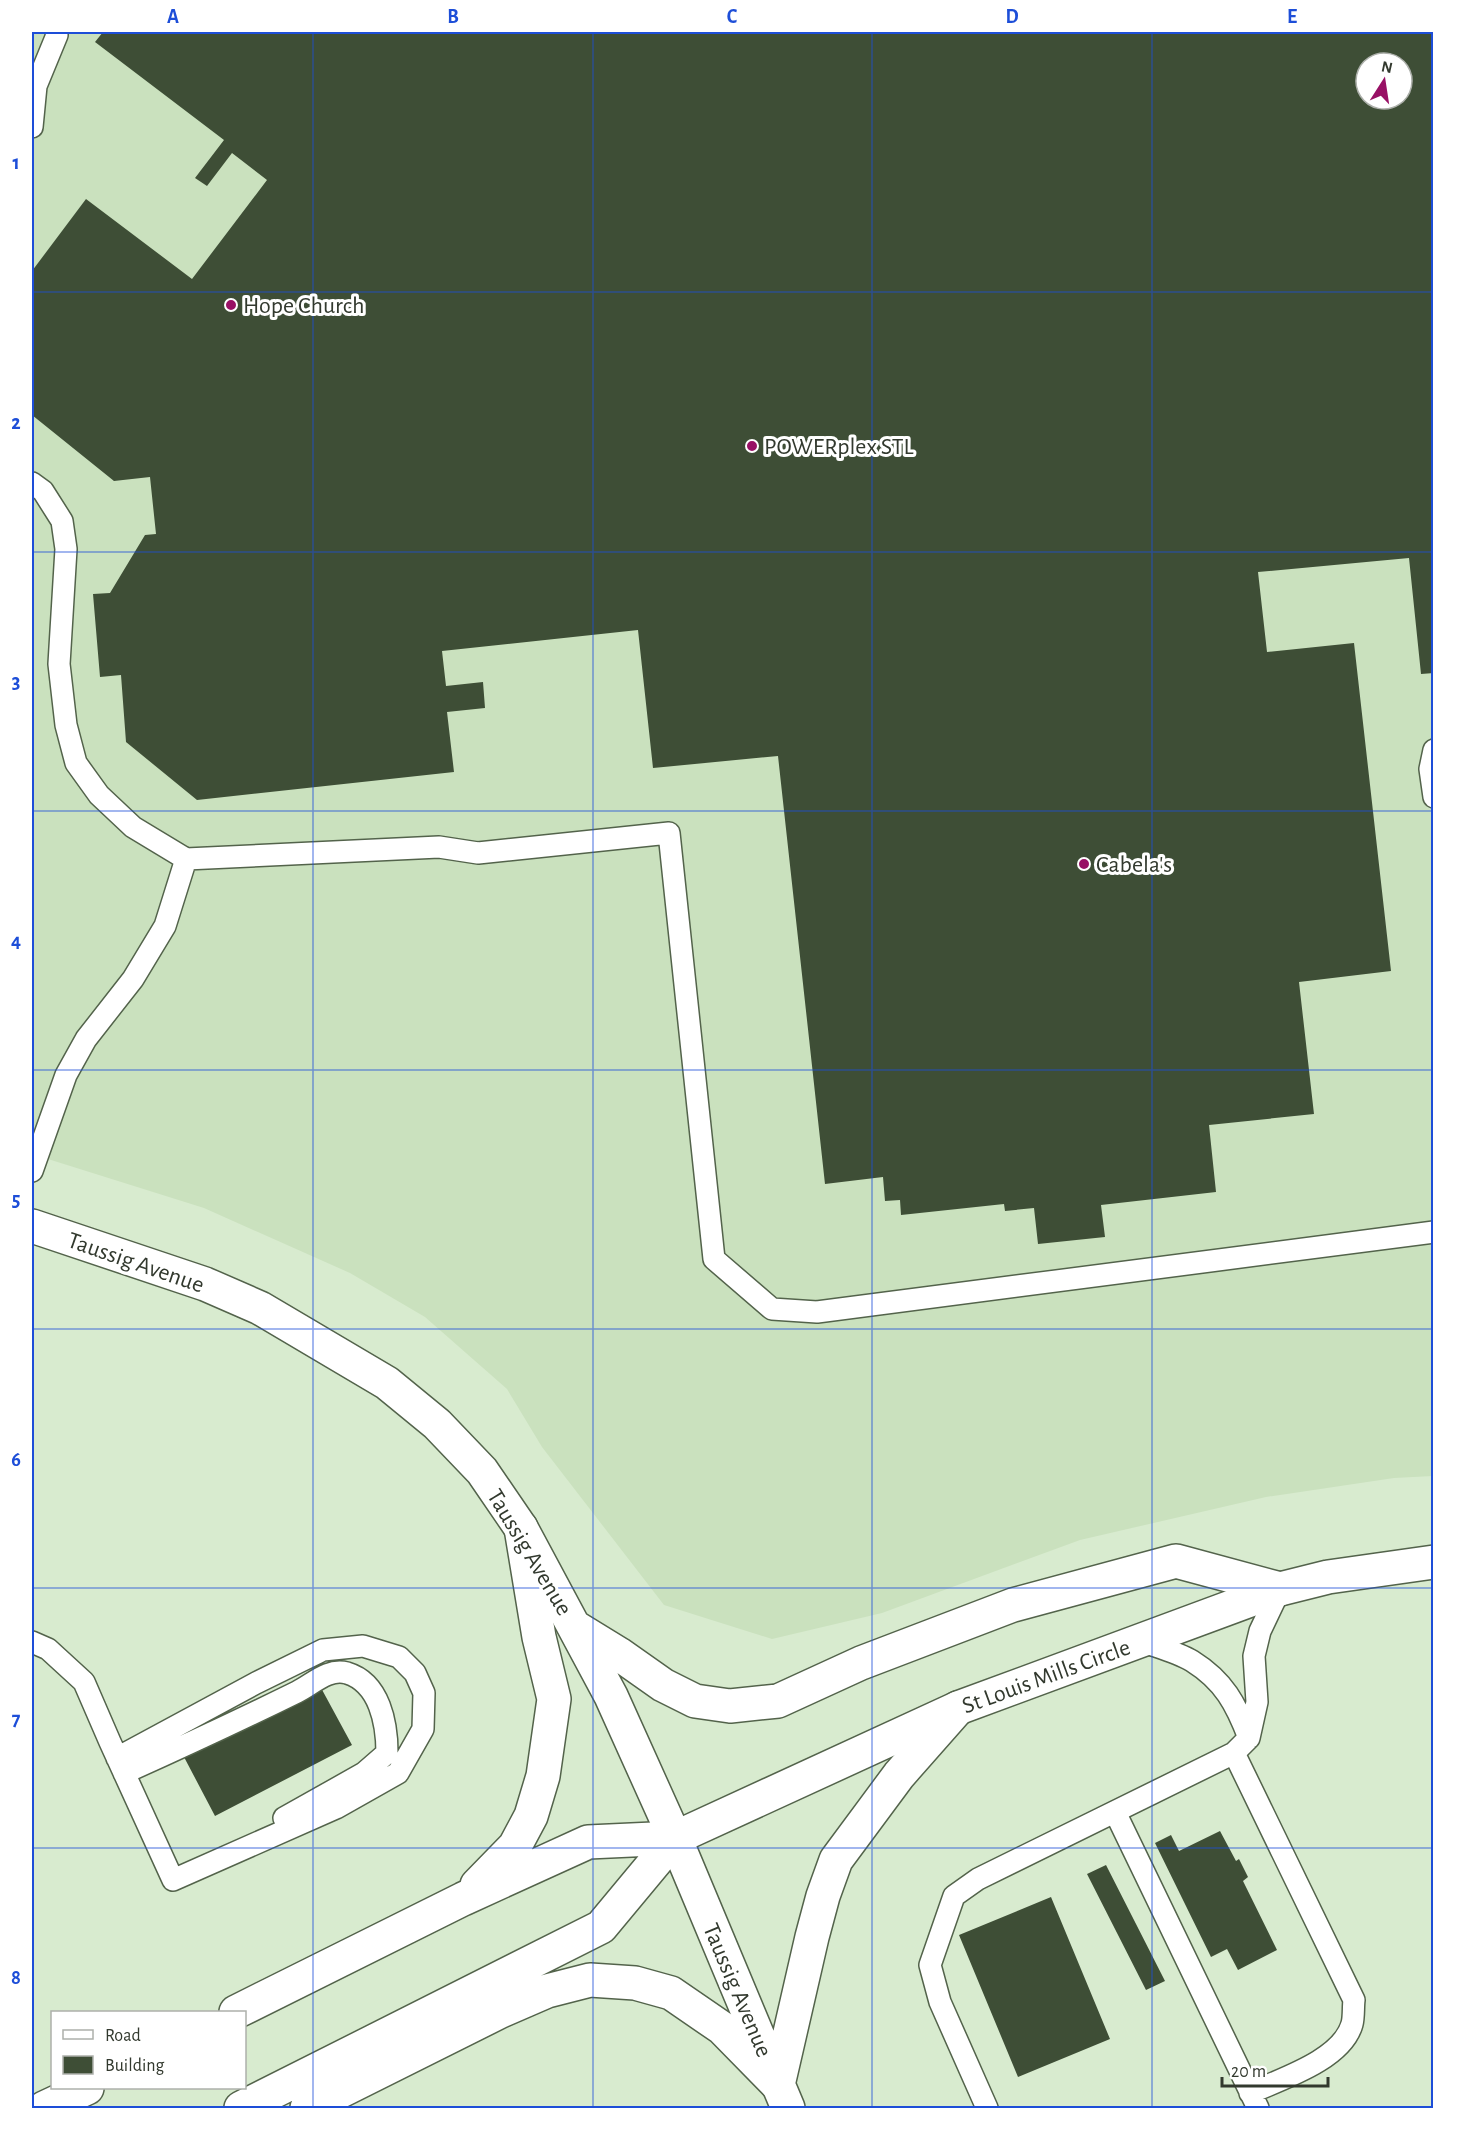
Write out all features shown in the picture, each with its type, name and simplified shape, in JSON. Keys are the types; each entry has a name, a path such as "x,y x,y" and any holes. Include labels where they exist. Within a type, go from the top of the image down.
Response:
{"main road":[{"name":"Taussig Avenue","path":"32,1226 204,1284 260,1308 387,1383 437,1424 482,1471 521,1528 611,1696 675,1838 783,2097"},
{"path":"463,1899 515,1846 531,1816 543,1776 550,1732 555,1699 539,1637 521,1528"},
{"path":"575,1627 663,1685 695,1701 730,1706 778,1701 861,1663 1013,1605 1176,1561 1280,1589"},
{"name":"St Louis Mills Circle","path":"675,1838 958,1708 1280,1589 1328,1577 1434,1562"},
{"path":"783,2097 812,1937 836,1860 899,1775 958,1708"},
{"path":"240,2011 463,1899 588,1842 675,1838"},
{"path":"241,2109 601,1927 675,1838"},
{"path":"307,2109 501,2011 548,1991 590,1980 635,1983 671,1993 722,2028 783,2097"},
{"path":"44,2109 85,2089"}],"lane":[{"path":"32,127 36,86 57,35 56,32"},
{"path":"32,483 43,491 62,521 66,549 59,664 66,725 76,763 99,795 133,827 186,859 439,847 478,853 669,833 714,1259 772,1310 817,1312 1434,1232"},
{"path":"1434,750 1430,770 1434,797"},
{"path":"32,1171 66,1075 86,1039 133,979 165,926 186,859"},
{"path":"987,2109 940,2002 930,1965 954,1896 978,1879 1234,1753 1249,1738 1257,1702 1254,1656 1260,1631 1280,1589"},
{"path":"1140,1641 1191,1660 1218,1682 1236,1706 1249,1738"},
{"path":"32,1642 48,1649 84,1682 173,1880"},
{"path":"120,1765 256,1683 323,1650 363,1646 399,1657 415,1673 424,1693 423,1729 398,1773 336,1808 173,1880"},
{"path":"120,1765 249,1716 305,1688 330,1672 347,1673 362,1681 375,1695 387,1733 387,1753 364,1773 173,1880"},
{"path":"1115,1812 1254,2101 1341,2044 1352,2024 1354,2000 1234,1753"}],"shaded area":[{"path":"32,32 1433,32 1433,1476 1394,1478 1266,1497 1080,1540 882,1613 772,1639 664,1605 542,1447 507,1389 425,1317 350,1273 204,1208 32,1154"}],"building":[{"name":"POWERplex STL","path":"103,32 1434,32 1434,673 1421,674 1409,558 1258,572 1267,652 1354,643 1391,971 1299,982 1314,1114 1209,1125 1216,1192 1101,1205 1105,1237 1038,1244 1034,1208 1005,1211 1004,1204 901,1215 900,1200 885,1201 883,1177 825,1184 778,756 653,768 638,630 442,651 446,686 483,682 485,708 447,712 454,772 197,800 126,742 121,675 100,677 93,594 110,593 145,535 156,534 150,477 114,481 32,415 32,271 86,199 192,279 267,180 232,153 207,186 195,178 224,140 95,42"},
{"path":"320,1686 352,1745 215,1816 184,1757"},
{"path":"1220,1831 1236,1861 1239,1859 1248,1877 1243,1881 1277,1950 1238,1970 1227,1949 1211,1957 1155,1843 1171,1835 1179,1851"},
{"path":"1106,1865 1165,1981 1146,1990 1087,1874"},
{"path":"1051,1897 1110,2039 1018,2077 959,1935"}],"place":[{"name":"Hope Church","path":"231,305"},
{"name":"POWERplex STL","path":"752,446"},
{"name":"Cabela's","path":"1084,864"}]}
